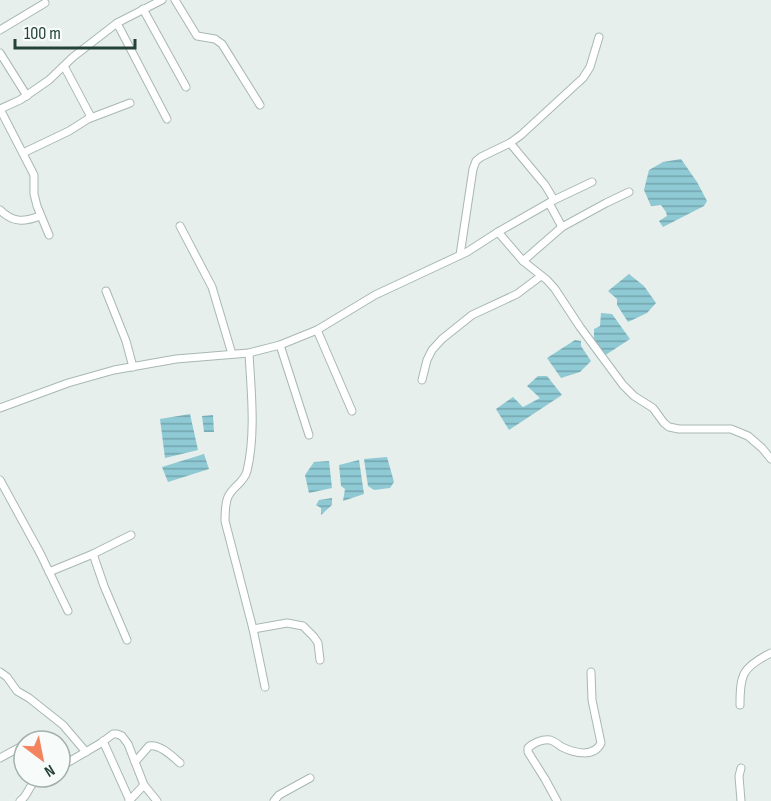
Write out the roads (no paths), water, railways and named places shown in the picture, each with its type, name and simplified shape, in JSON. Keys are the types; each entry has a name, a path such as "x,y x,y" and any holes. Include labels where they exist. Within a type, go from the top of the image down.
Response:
{"street":[{"path":"49,235 40,216 34,194 34,175 0,109 27,96 49,80 73,57 117,23 162,0"},
{"path":"175,0 196,36 215,39 222,44 260,105"},
{"path":"1,27 45,3"},
{"path":"143,9 186,87"},
{"path":"117,23 167,119"},
{"path":"460,255 476,161 510,143 583,78 590,67 599,37"},
{"path":"0,53 27,96"},
{"path":"64,66 91,117"},
{"path":"23,153 91,117 130,103"},
{"path":"510,143 545,185 562,227"},
{"path":"0,408 68,383 114,370 176,359 249,353 280,345 317,330 375,295 474,248 498,232 592,182"},
{"path":"523,261 562,227 629,192"},
{"path":"0,210 18,221 40,216"},
{"path":"180,226 212,286 232,354"},
{"path":"498,232 523,261 555,289 623,385 634,396 653,408 664,423 669,427 689,429 730,429 748,436 771,459"},
{"path":"422,380 427,360 442,339 472,315 517,294 542,276"},
{"path":"106,291 133,366"},
{"path":"317,330 352,411"},
{"path":"280,345 309,435"},
{"path":"249,353 252,418 247,472 228,497 225,521 254,629 264,687"},
{"path":"0,480 68,611"},
{"path":"49,572 131,536"},
{"path":"93,554 127,640"},
{"path":"254,629 287,623 303,626 318,643 320,660"},
{"path":"740,705 740,683 744,673 752,664 771,653"},
{"path":"0,672 7,677 17,691 63,725 86,752"},
{"path":"557,801 528,752 528,748 531,744 550,740 577,753 588,753 599,748 601,743 592,700 591,672"},
{"path":"72,760 113,734 122,736 128,744 144,785 154,800"},
{"path":"104,741 130,801 144,785"},
{"path":"135,762 149,746 155,745 180,763"},
{"path":"741,768 739,776 741,801"},
{"path":"274,801 279,795 310,778"},
{"path":"20,801 31,789"}],"water":[{"path":"681,159 707,201 704,206 663,227 659,221 667,216 666,212 661,205 651,206 644,190 649,170 663,162"},
{"path":"629,274 644,286 656,303 647,313 628,322 617,305 617,299 608,291"},
{"path":"601,313 612,314 630,339 604,356 594,342 594,329 600,326"},
{"path":"575,340 581,341 581,346 591,361 580,372 561,378 547,358"},
{"path":"538,376 547,376 562,395 509,430 496,409 513,397 523,407 540,398 527,386"},
{"path":"190,414 198,450 165,458 160,419"},
{"path":"213,415 214,432 204,432 202,416"},
{"path":"204,454 209,469 168,482 162,467"},
{"path":"387,457 394,482 390,488 374,490 368,486 364,459"},
{"path":"359,460 364,494 343,501 345,489 341,486 339,465"},
{"path":"329,461 332,488 309,493 305,475 314,462"},
{"path":"332,498 332,505 321,515 321,508 316,505 319,500"}]}
